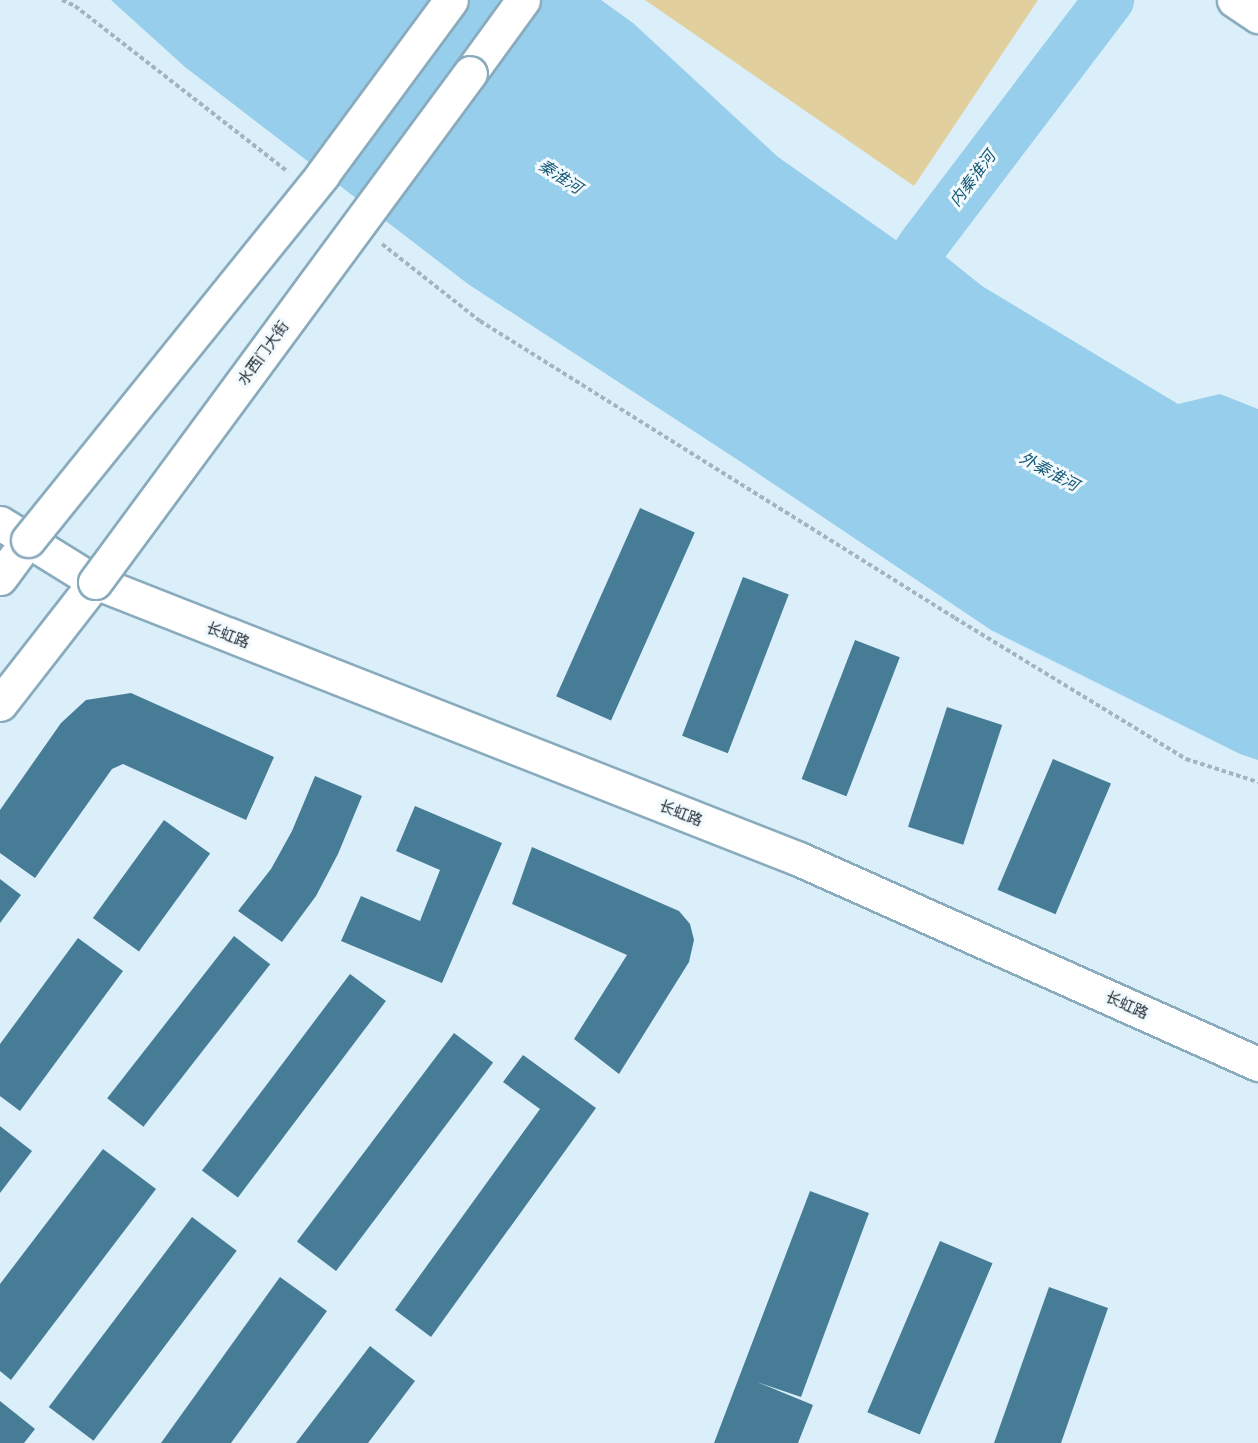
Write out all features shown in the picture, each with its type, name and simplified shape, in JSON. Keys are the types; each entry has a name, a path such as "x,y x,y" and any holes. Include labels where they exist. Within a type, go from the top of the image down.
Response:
{"main road":[{"path":"0,578 28,540 322,175 451,0"},
{"name":"水西门大街","path":"0,704 94,582 523,0"},
{"path":"1234,0 1258,16"},
{"name":"长虹路","path":"0,523 94,582 798,859 1258,1064"}],"path":[{"path":"62,0 75,6 292,174"},
{"path":"376,240 480,321 955,618 1186,759 1258,782"}],"shaded area":[{"path":"645,0 1038,0 914,186"}],"water":[{"path":"111,0 601,0 633,23 778,157 920,257 926,241 982,286 1178,404 1220,394 1258,409 1258,760 1240,754 991,630 738,460 468,284 185,67"}],"building":[{"path":"640,508 695,532 611,721 556,696"},
{"path":"743,577 789,595 728,753 682,736"},
{"path":"855,640 900,657 846,796 802,779"},
{"path":"131,693 274,757 246,820 123,764 112,769 35,878 0,853 0,810 61,723 86,700"},
{"path":"947,707 1002,725 963,845 908,827"},
{"path":"1053,759 1111,784 1056,914 998,890"},
{"path":"315,776 362,796 338,854 316,896 282,942 238,911 271,869 292,831"},
{"path":"415,806 502,843 442,983 341,941 361,896 420,921 440,870 396,851"},
{"path":"164,820 210,854 139,951 93,918"},
{"path":"532,847 679,911 690,924 694,940 689,962 619,1074 574,1039 627,955 512,904"},
{"path":"0,879 21,895 0,923"},
{"path":"234,936 270,964 143,1127 107,1098"},
{"path":"78,938 123,971 20,1111 0,1096 0,1044"},
{"path":"350,974 386,1001 238,1198 202,1170"},
{"path":"454,1033 493,1062 336,1271 297,1241"},
{"path":"523,1055 596,1108 431,1337 395,1310 540,1109 503,1082"},
{"path":"0,1126 32,1151 0,1193"},
{"path":"103,1149 156,1189 11,1380 0,1371 0,1284"},
{"path":"810,1191 869,1213 801,1397 757,1382 813,1405 798,1443 714,1443"},
{"path":"192,1217 237,1251 93,1441 49,1407"},
{"path":"940,1241 992,1263 920,1434 867,1412"},
{"path":"280,1277 327,1311 231,1443 161,1443"},
{"path":"1049,1287 1108,1308 1061,1443 994,1443"},
{"path":"370,1346 415,1381 368,1443 296,1443"},
{"path":"0,1401 35,1429 24,1443 0,1443"}],"waterway":[{"name":"内秦淮河","path":"877,311 926,241 1109,0"}],"water label":[{"name":"秦淮河","path":"560,177"},
{"name":"外秦淮河","path":"1049,472"}]}
